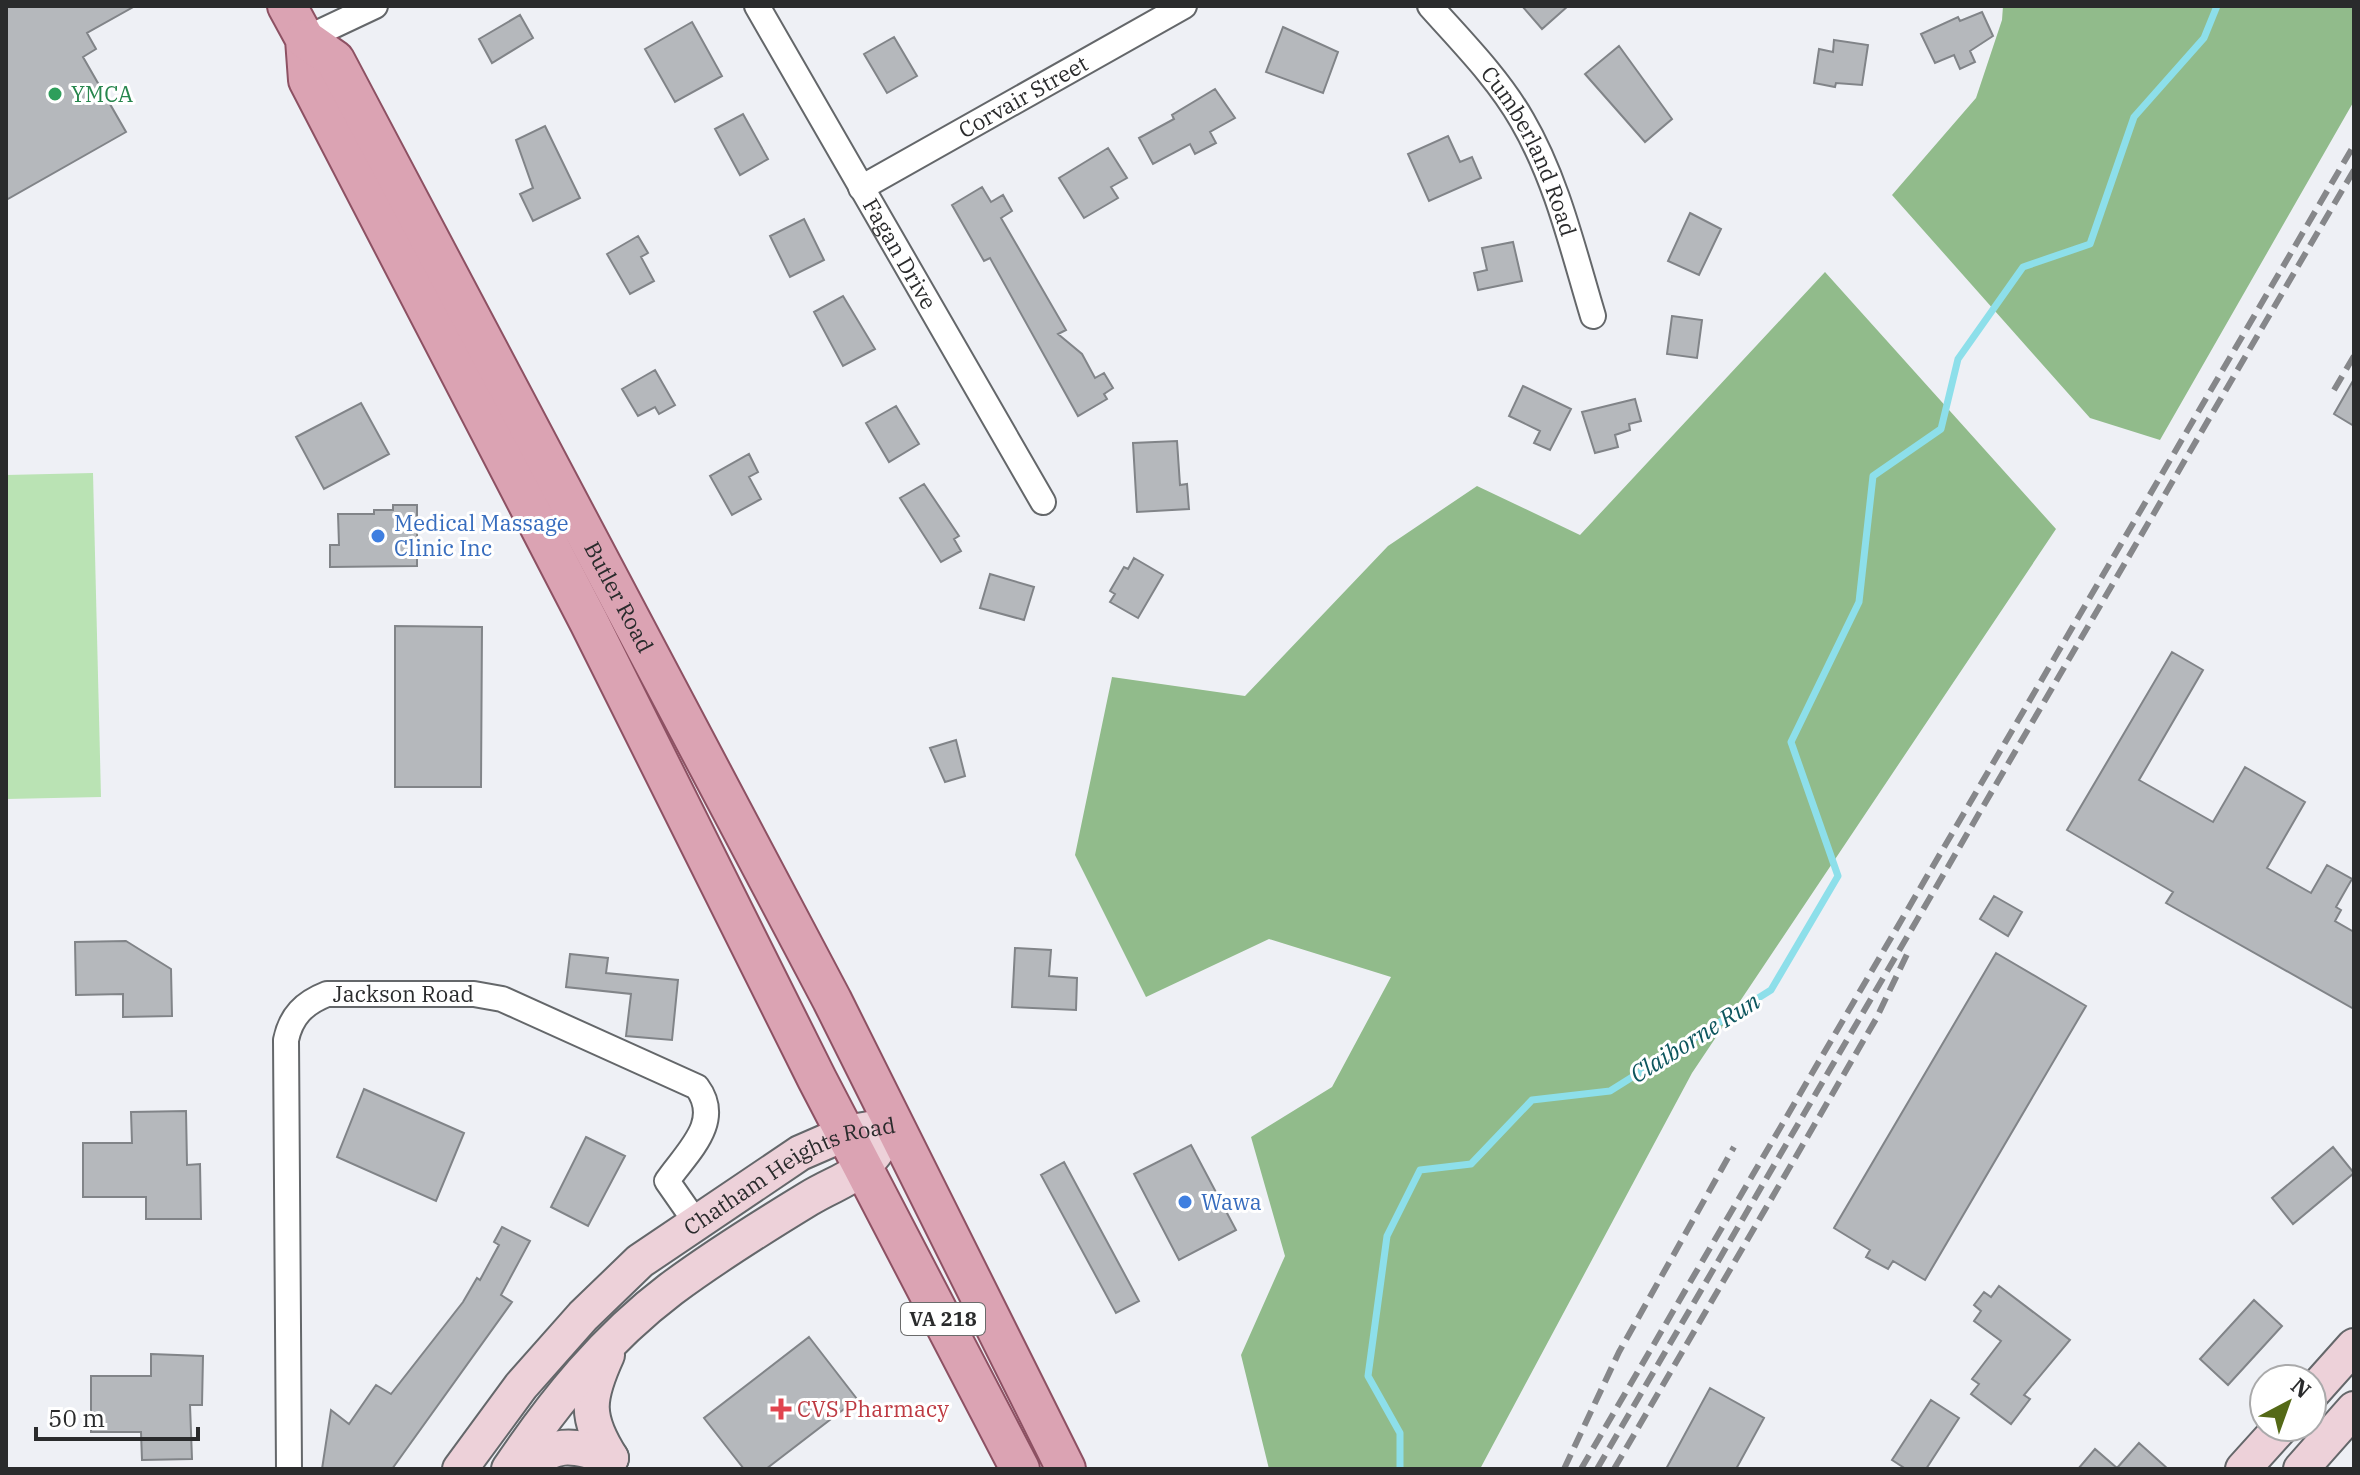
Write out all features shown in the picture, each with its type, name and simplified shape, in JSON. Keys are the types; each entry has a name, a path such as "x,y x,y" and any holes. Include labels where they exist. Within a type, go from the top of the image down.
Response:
{"main road":[{"name":"Butler Road","path":"287,6 305,39 308,80 589,622 846,1133"},
{"name":"Butler Road","path":"305,39 335,60 832,1000 893,1125"},
{"name":"Chatham Heights Road","path":"460,1469 521,1386 583,1316 640,1261 800,1153 846,1133 893,1125"},
{"name":"Chatham Heights Road","path":"509,1469 555,1402 615,1336 684,1280 810,1197 865,1169 893,1125"},
{"name":"VA 218","path":"893,1125 1066,1469"},
{"name":"VA 218","path":"846,1133 1020,1469"},
{"path":"518,1469 544,1452 563,1446 584,1448 611,1458 597,1435 590,1408 595,1385 615,1336"},
{"path":"2328,1375 2354,1346"},
{"path":"2301,1469 2354,1409"},
{"path":"2243,1469 2267,1443"}],"street":[{"path":"305,39 375,6"},
{"name":"Fagan Drive","path":"757,6 1043,502"},
{"name":"Corvair Street","path":"861,188 1184,6"},
{"name":"Cumberland Road","path":"1430,6 1497,83 1521,119 1557,197 1593,316"},
{"name":"Jackson Road","path":"289,1469 286,1040 297,1012 312,1000 327,994 474,994 502,999 529,1009 566,1031 697,1087 706,1099 709,1112 705,1127 667,1181 697,1224"}],"green space":[{"path":"2003,6 2354,6 2354,101 2160,440 2090,418 1892,195 1976,98 2002,20"},
{"path":"1825,272 2056,529 1692,1073 1480,1469 1269,1469 1241,1355 1285,1256 1251,1137 1332,1087 1391,977 1269,939 1146,997 1075,855 1112,677 1245,696 1388,546 1477,486 1580,535"},
{"path":"93,473 101,797 6,799 6,475"}],"building":[{"name":"YMCA","path":"6,6 135,6 87,33 96,49 83,57 126,132 6,200"},
{"path":"1522,6 1568,6 1542,29"},
{"path":"1982,12 1993,36 1970,51 1975,62 1960,69 1954,55 1935,63 1921,34 1958,17 1960,21"},
{"path":"520,15 533,38 492,63 479,39"},
{"path":"692,22 722,76 675,102 645,49"},
{"path":"1283,27 1338,52 1323,93 1266,72"},
{"path":"894,37 917,76 887,93 864,54"},
{"path":"1834,40 1868,45 1862,85 1836,83 1835,87 1814,83 1819,49 1833,52"},
{"path":"1619,46 1672,119 1645,142 1585,74"},
{"path":"1215,89 1235,118 1210,132 1216,143 1195,154 1190,144 1153,164 1139,138 1174,119 1172,115"},
{"path":"743,114 768,159 740,175 715,129"},
{"path":"545,126 580,198 533,221 520,194 533,188 516,140"},
{"path":"1448,136 1460,162 1472,157 1481,178 1429,201 1408,154"},
{"path":"1108,148 1127,178 1111,187 1118,198 1084,218 1059,178"},
{"path":"982,187 991,202 1003,195 1012,211 1001,218 1066,330 1058,334 1082,354 1095,378 1104,373 1113,388 1104,394 1107,399 1078,416 990,258 984,261 952,205"},
{"path":"1690,213 1721,229 1699,275 1668,261"},
{"path":"804,219 824,260 790,277 770,236"},
{"path":"638,236 648,253 641,257 654,281 630,294 607,254"},
{"path":"1513,242 1522,281 1478,290 1474,273 1487,270 1482,248"},
{"path":"843,296 875,349 843,366 814,312"},
{"path":"1672,316 1702,320 1697,358 1667,354"},
{"path":"655,370 675,405 659,414 655,407 638,416 622,389"},
{"path":"2354,379 2354,426 2334,414"},
{"path":"1523,386 1571,409 1550,450 1534,443 1540,431 1509,416"},
{"path":"1635,399 1641,421 1629,424 1630,430 1615,435 1618,447 1595,453 1582,412"},
{"path":"361,403 389,454 324,489 296,437"},
{"path":"896,406 919,444 889,462 866,423"},
{"path":"1177,441 1180,485 1187,484 1189,509 1137,512 1133,443"},
{"path":"749,454 758,472 749,477 761,499 732,515 710,476"},
{"path":"924,484 959,536 954,539 961,551 941,562 900,498"},
{"path":"393,505 417,505 417,566 330,567 330,545 339,545 338,514 374,514 374,510 393,510"},
{"path":"1134,558 1163,575 1138,618 1110,602 1115,594 1110,591 1124,567 1128,569"},
{"path":"990,574 1034,587 1024,620 980,608"},
{"path":"395,626 482,627 481,787 395,787"},
{"path":"2172,652 2203,670 2139,780 2213,822 2245,767 2305,802 2267,868 2311,893 2327,865 2352,879 2336,907 2341,910 2335,921 2354,932 2354,1009 2166,903 2173,892 2067,830"},
{"path":"956,740 965,776 945,782 930,748"},
{"path":"1994,896 2022,912 2008,936 1980,919"},
{"path":"126,941 171,969 172,1016 123,1017 123,994 76,995 75,942"},
{"path":"1015,948 1051,950 1049,976 1077,978 1076,1010 1012,1007"},
{"path":"1996,953 2086,1006 1925,1280 1893,1261 1888,1269 1866,1257 1870,1250 1834,1228"},
{"path":"570,954 608,958 606,973 678,980 672,1040 626,1036 631,994 566,987"},
{"path":"364,1089 464,1133 436,1201 337,1157"},
{"path":"186,1111 187,1165 200,1164 201,1219 146,1219 146,1197 83,1197 83,1143 132,1143 131,1112"},
{"path":"586,1137 625,1156 588,1226 551,1207"},
{"name":"Wawa","path":"1191,1145 1236,1230 1179,1260 1134,1174"},
{"path":"2333,1147 2354,1173 2293,1224 2272,1198"},
{"path":"1064,1162 1139,1301 1116,1313 1041,1175"},
{"path":"502,1227 530,1241 501,1295 512,1302 392,1469 322,1469 331,1410 349,1424 376,1385 391,1394 463,1302 477,1278 480,1280 499,1245 494,1242"},
{"path":"1999,1286 2070,1340 2024,1395 2030,1399 2011,1424 1971,1394 1979,1384 1972,1379 2001,1341 1974,1321 1981,1311 1974,1305 1984,1292 1991,1297"},
{"path":"2254,1300 2282,1326 2228,1385 2200,1359"},
{"name":"CVS Pharmacy","path":"809,1337 857,1399 766,1469 744,1469 704,1418"},
{"path":"151,1354 203,1356 202,1405 190,1405 192,1459 142,1460 141,1432 91,1432 91,1376 151,1376"},
{"path":"1710,1388 1764,1418 1736,1469 1666,1469"},
{"path":"1931,1400 1959,1418 1926,1469 1906,1469 1892,1460"},
{"path":"2139,1443 2168,1469 2078,1469 2095,1449 2117,1468"}],"waterway":[{"name":"Claiborne Run","path":"1400,1469 1400,1433 1368,1376 1387,1236 1420,1170 1471,1164 1532,1100 1610,1091 1771,990 1838,876 1791,742 1859,602 1873,476 1941,429 1958,359 2023,267 2090,244 2134,117 2204,38 2217,6"}],"railway":[{"path":"1581,1469 2354,145"},
{"path":"1597,1469 2354,170"},
{"path":"2334,390 2354,356"},
{"path":"1614,1469 1876,1019 1910,948"},
{"path":"1564,1469 1619,1352 1734,1147"}],"place":[{"name":"YMCA","path":"55,94"},
{"name":"Medical Massage Clinic Inc","path":"378,536"},
{"name":"Wawa","path":"1185,1202"},
{"name":"CVS Pharmacy","path":"781,1409"}]}
